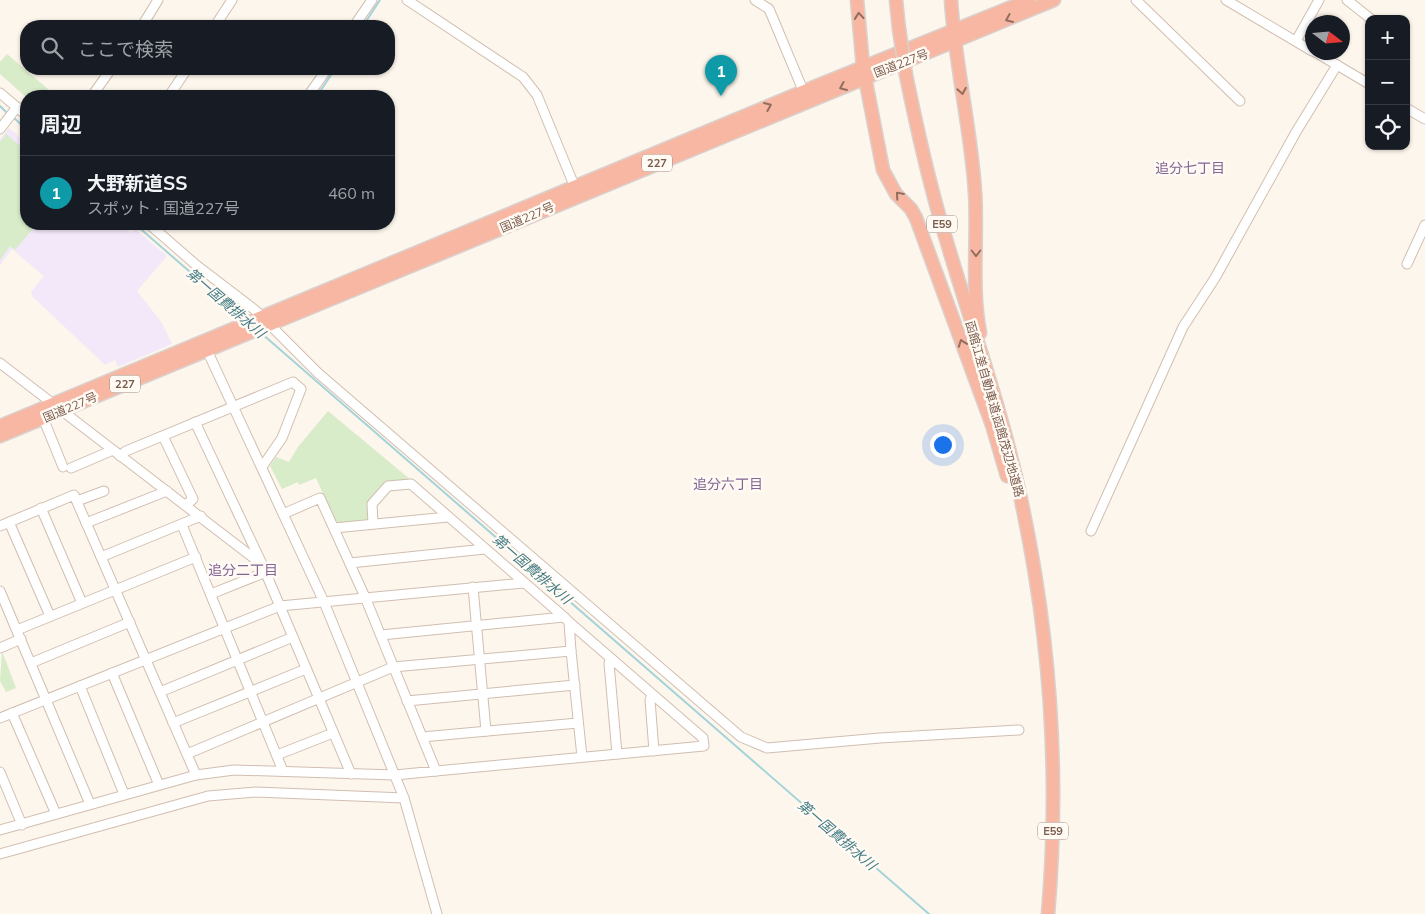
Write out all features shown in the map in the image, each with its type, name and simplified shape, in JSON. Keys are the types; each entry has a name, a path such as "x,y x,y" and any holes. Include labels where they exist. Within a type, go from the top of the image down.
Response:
{"highway":[{"path":"858,0 864,72 884,170 896,194 911,209 916,218 1015,492"},
{"name":"函館江差自動車道;函館茂辺地道路","path":"896,0 906,75 940,220 985,371 1036,585 1043,628 1052,726 1054,817 1048,914"},
{"path":"951,0 953,37 972,153 976,194 976,297 985,371"},
{"name":"国道227号","path":"953,37 1029,0"},
{"name":"国道227号","path":"0,426 57,407 864,72 1054,0"},
{"name":"国道227号","path":"0,436 43,418 57,407"}],"street":[{"path":"146,20 158,0"},
{"path":"219,20 232,0"},
{"path":"358,20 372,0"},
{"path":"407,0 523,77 530,84 537,95 576,192"},
{"path":"755,0 768,9 772,16 806,96"},
{"path":"1136,0 1240,101"},
{"path":"1226,0 1305,47"},
{"path":"1296,42 1319,0"},
{"path":"1347,0 1366,15"},
{"path":"1328,60 1365,82"},
{"path":"1091,532 1183,327 1215,278 1296,132 1337,65"},
{"path":"96,90 107,75"},
{"path":"173,90 183,75"},
{"path":"312,90 322,75"},
{"path":"0,93 13,112 20,114"},
{"path":"1410,111 1425,120"},
{"path":"0,128 13,112"},
{"path":"1407,264 1425,225"},
{"path":"155,230 256,325 318,373 732,730 750,743 767,748 880,738 1019,730"},
{"path":"205,345 324,602 395,775 404,798 437,914"},
{"path":"0,363 186,505 264,568"},
{"path":"43,418 67,468 126,451 294,382 301,389 282,438 262,467"},
{"path":"195,422 264,568 351,774"},
{"path":"163,436 193,499 186,505"},
{"path":"0,830 196,774 234,770 395,775 704,746 703,738 411,484 388,486 372,504 373,524"},
{"path":"77,501 104,490"},
{"path":"86,523 166,491"},
{"path":"50,616 4,524 74,495 196,774"},
{"path":"283,514 320,498 365,597 436,771"},
{"path":"41,508 82,603"},
{"path":"101,557 200,516"},
{"path":"334,528 448,517"},
{"path":"182,525 283,771"},
{"path":"350,562 485,549"},
{"path":"17,630 196,557"},
{"path":"211,594 264,568"},
{"path":"0,718 280,606 524,583"},
{"path":"473,587 486,731"},
{"path":"0,590 90,804"},
{"path":"381,635 566,619"},
{"path":"566,619 582,757"},
{"path":"31,663 130,622"},
{"path":"160,692 293,637"},
{"path":"0,648 21,640"},
{"path":"187,754 319,700 393,667 571,651"},
{"path":"611,659 609,663 617,754"},
{"path":"173,723 306,669"},
{"path":"112,673 160,785"},
{"path":"407,701 575,685"},
{"path":"80,686 124,794"},
{"path":"652,694 650,700 654,750"},
{"path":"12,712 56,814"},
{"path":"422,737 578,723"},
{"path":"277,755 333,733"},
{"path":"0,772 22,824"},
{"path":"0,854 208,796 256,792 404,798"}],"shaded area":[{"path":"9,128 20,138 20,230 128,230 131,233 136,230 167,256 137,291 162,323 172,344 118,367 115,360 105,365 32,296 31,292 44,276 12,249 0,265 0,139"}],"green space":[{"path":"7,54 20,65 20,75 32,75 49,90 20,90 20,92 0,74 0,62"},
{"path":"6,134 20,146 20,230 32,230 15,250 10,246 0,260 0,142"},
{"path":"328,411 411,480 387,482 367,521 342,524 335,520 316,478 299,485 298,482 282,489 270,466 276,457 289,462 298,447"},
{"path":"2,651 16,688 6,692 0,681"}],"waterway":[{"path":"367,20 380,0"},
{"path":"321,90 331,75"},
{"name":"第一国費排水川","path":"0,106 7,113"},
{"name":"第一国費排水川","path":"13,117 20,123"},
{"name":"第一国費排水川","path":"142,230 244,319"},
{"name":"第一国費排水川","path":"261,333 929,914"}],"place":[{"name":"大野新道SS","path":"721,96"}],"district":[{"name":"追分七丁目","path":"1190,168"},
{"name":"追分六丁目","path":"728,484"},
{"name":"追分二丁目","path":"243,570"}]}
